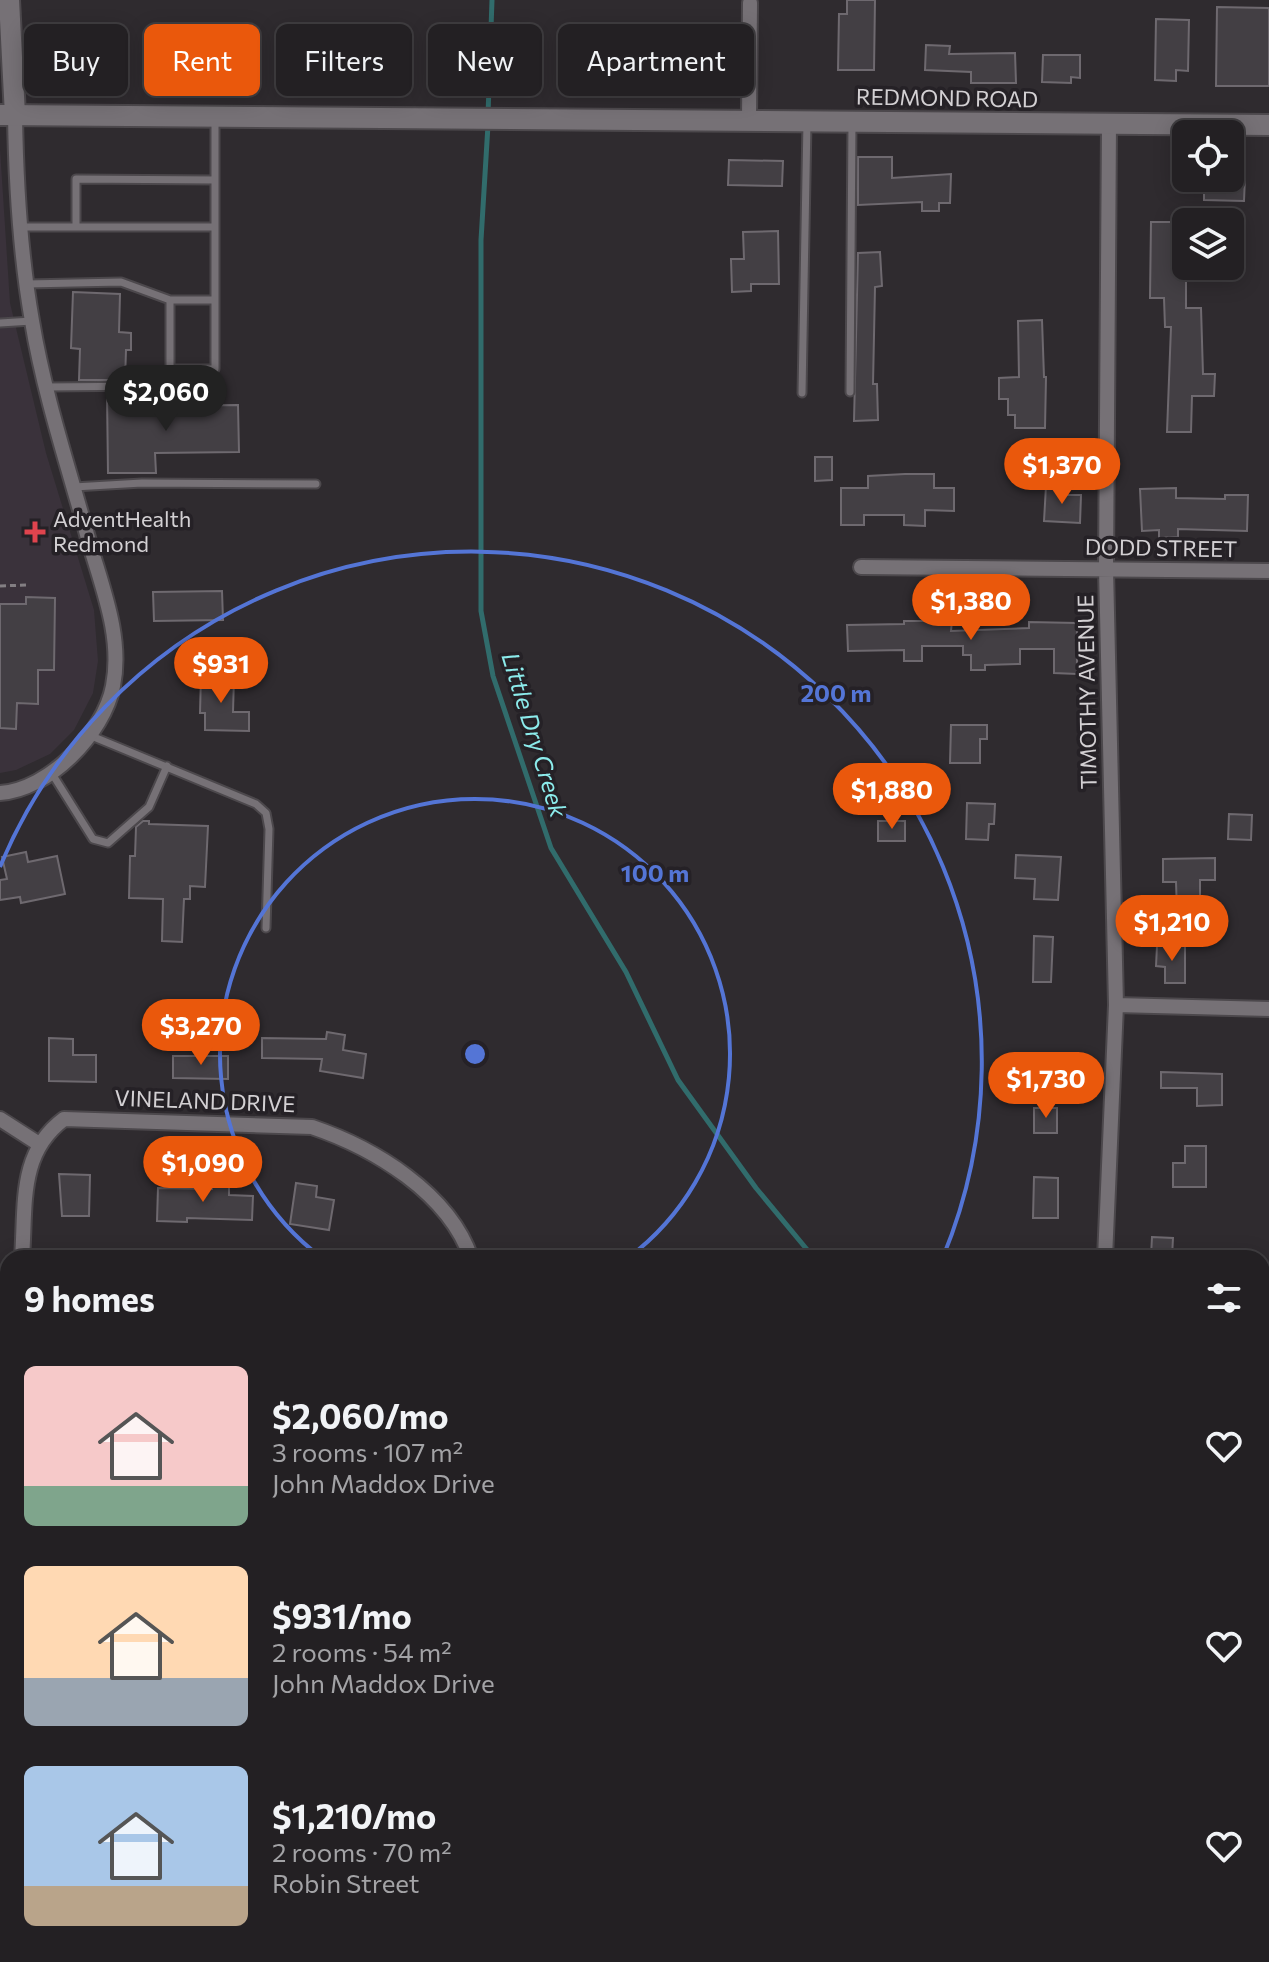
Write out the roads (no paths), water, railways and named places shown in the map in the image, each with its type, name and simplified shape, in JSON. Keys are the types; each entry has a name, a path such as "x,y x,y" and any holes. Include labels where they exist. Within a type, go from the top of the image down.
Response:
{"street":[{"path":"0,793 39,780 89,735 113,688 115,653 111,614 47,387 32,321 7,115 9,0"},
{"path":"749,119 750,3"},
{"name":"REDMOND ROAD","path":"7,115 1269,125"},
{"name":"TIMOTHY AVENUE","path":"1105,1250 1116,1005 1106,569 1109,124"},
{"name":"DODD STREET","path":"861,567 1269,571"},
{"path":"1116,1005 1269,1009"},
{"path":"0,1119 39,1144 29,1171 23,1250"},
{"name":"VINELAND DRIVE","path":"39,1144 45,1133 64,1119 312,1127 335,1135 381,1161 432,1197 463,1235 468,1250"}],"lane":[{"path":"170,369 215,369 215,115"},
{"path":"802,393 807,120"},
{"path":"850,392 852,120"},
{"path":"76,227 76,179 215,180"},
{"path":"21,227 215,227"},
{"path":"27,284 121,282 170,300 215,300"},
{"path":"47,387 154,386 170,369 170,300"},
{"path":"0,323 32,321"},
{"path":"74,487 142,483 316,484"},
{"path":"89,735 256,804 266,813 269,829 266,928"},
{"path":"51,772 93,839 108,843 149,807 167,766"}],"waterway":[{"name":"Little Dry Creek","path":"488,115 492,0"},
{"name":"Little Dry Creek","path":"488,125 481,240 481,611 493,676 551,848 626,972 678,1080 756,1188 807,1250"}],"place":[{"name":"AdventHealth Redmond","path":"35,532"}]}
